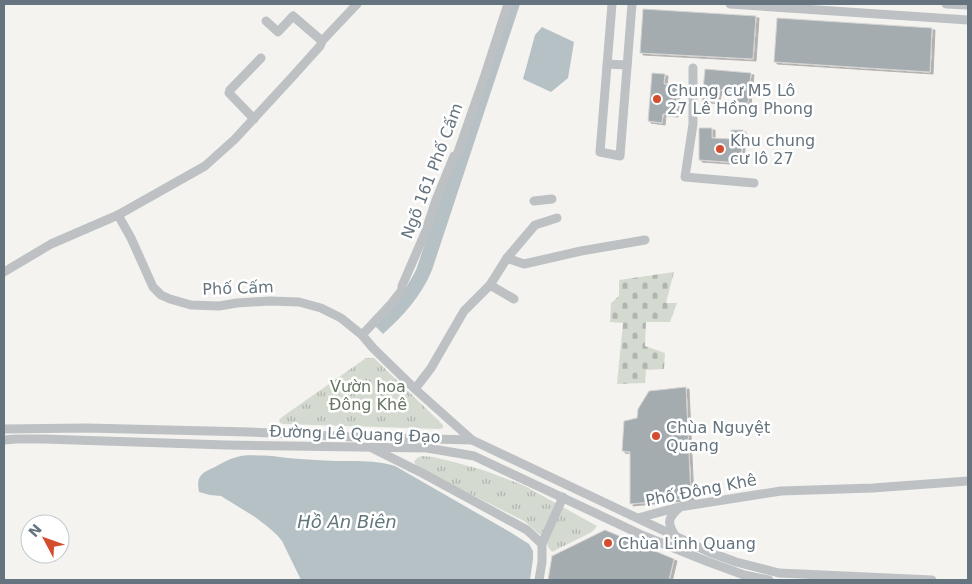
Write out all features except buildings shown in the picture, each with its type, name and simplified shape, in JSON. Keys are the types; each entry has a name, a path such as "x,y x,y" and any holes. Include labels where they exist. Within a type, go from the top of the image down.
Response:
{"street":[{"path":"4,272 51,244 118,215 205,166 254,119 357,4"},
{"name":"Ngõ 161 Phố Cấm","path":"362,335 402,290 408,286 445,185 458,157 457,154 508,4"},
{"path":"612,4 600,152 620,156 632,4"},
{"path":"730,4 968,20"},
{"path":"946,4 968,5"},
{"path":"266,22 278,32 293,16 322,41"},
{"path":"254,119 229,93 261,58"},
{"path":"607,64 627,65"},
{"path":"693,68 693,124 685,177 754,183"},
{"path":"534,201 552,199"},
{"name":"Phố Cấm","path":"118,215 131,238 153,288 162,296 191,305 219,306 265,301 299,302 321,308 341,318 362,335 373,348"},
{"path":"415,389 431,368 464,311 490,285 507,258 535,225 557,218"},
{"path":"507,258 524,264 645,240"},
{"path":"490,285 514,299"},
{"name":"Phố Đông Khê","path":"373,348 472,440 638,518 679,507 781,491 873,488 968,481"},
{"name":"Đường Lê Quang Đạo","path":"4,429 87,428 472,440"},
{"path":"353,437 527,530 542,544"},
{"name":"Đường Lê Quang Đạo","path":"4,440 16,438 226,445 427,448 474,456 631,530 744,575 769,580"},
{"path":"472,440 474,456"},
{"path":"539,580 542,544 562,497"},
{"path":"676,537 670,527 669,520 679,507"},
{"path":"631,530 638,518 709,552 736,562 779,573 932,580"}],"green space":[{"path":"674,272 666,303 677,303 670,322 646,322 645,346 665,353 664,369 646,370 645,383 617,384 623,323 610,322 611,303 619,296 619,280"},
{"name":"Vườn hoa Đông Khê","path":"366,358 374,358 442,424 443,428 280,423 279,420 282,417"},
{"name":"Vườn hoa Đông Khê","path":"422,456 483,470 523,485 597,526 590,533 552,552 546,540 524,521 417,467 414,462"}],"water":[{"path":"504,4 520,4 432,270 423,288 411,305 383,334 375,326 398,300 416,270"},
{"path":"542,27 574,42 568,78 551,92 523,79 535,35"},
{"name":"Hồ An Biên","path":"246,456 272,456 312,460 373,462 395,466 529,544 533,551 530,580 301,580 282,541 268,527 221,496 199,492 198,482 201,476 206,471 226,461"}],"place":[{"name":"Chung cư M5 Lô 27 Lê Hồng Phong","path":"657,99"},
{"name":"Khu chung cư lô 27","path":"720,149"},
{"name":"Chùa Nguyệt Quang","path":"656,436"},
{"name":"Chùa Linh Quang","path":"608,543"}]}
